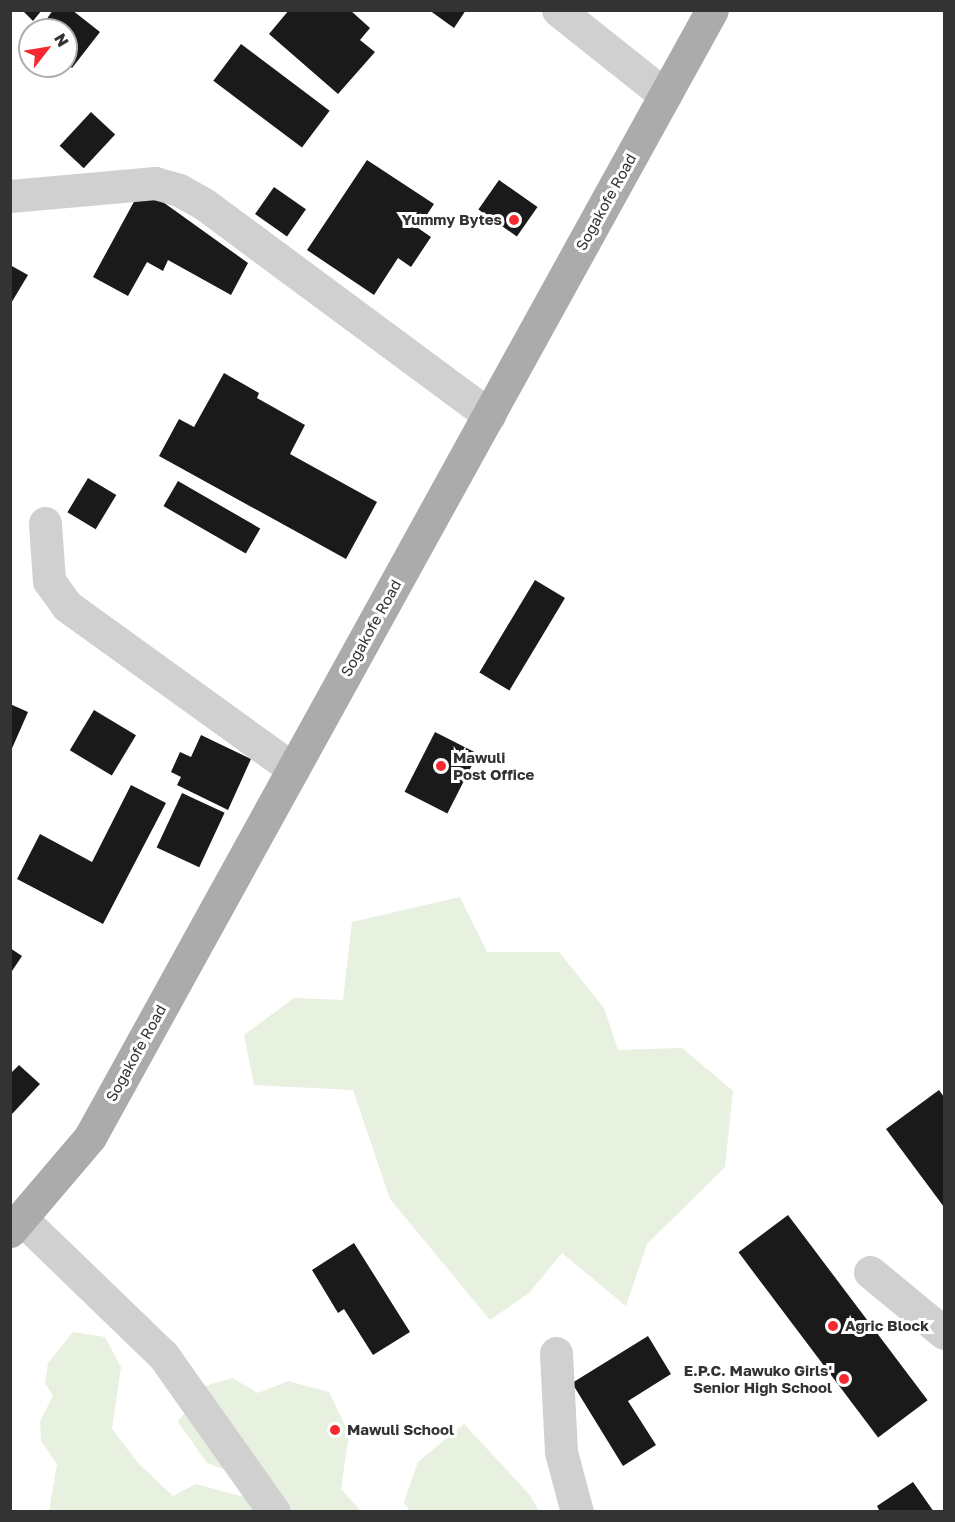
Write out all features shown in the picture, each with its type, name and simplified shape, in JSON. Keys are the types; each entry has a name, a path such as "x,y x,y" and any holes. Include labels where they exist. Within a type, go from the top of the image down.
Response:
{"main road":[{"name":"Sogakofe Road","path":"17,1226 90,1137 712,10"}],"street":[{"path":"558,10 665,95"},
{"path":"10,196 155,183 179,190 204,204 489,415"},
{"path":"45,523 49,581 67,606 293,769"},
{"path":"17,1226 163,1354 274,1512"},
{"path":"870,1272 945,1333"},
{"path":"556,1353 561,1452 577,1512"}],"green space":[{"path":"460,897 487,952 559,952 604,1008 618,1050 682,1048 733,1091 725,1167 647,1244 626,1306 562,1253 529,1293 490,1320 390,1199 353,1090 254,1085 244,1035 294,998 343,1000 352,922"},
{"path":"73,1332 105,1337 121,1367 112,1429 138,1463 173,1496 196,1484 247,1498 252,1480 207,1463 178,1422 202,1387 232,1378 258,1393 288,1381 329,1392 349,1434 341,1489 361,1511 49,1511 57,1464 41,1441 40,1421 53,1396 45,1383 48,1363"},
{"path":"464,1424 529,1494 539,1511 410,1511 404,1502 418,1462"}],"building":[{"path":"22,10 42,10 35,18 30,18"},
{"path":"53,10 72,10 100,32 78,60 78,18 47,18"},
{"path":"289,10 350,10 370,28 360,40 375,52 338,94 269,34"},
{"path":"429,10 466,10 454,28"},
{"path":"241,44 330,111 302,148 213,81"},
{"path":"91,112 115,135 84,168 60,146"},
{"path":"367,160 434,204 418,228 431,237 411,267 398,258 374,295 307,250"},
{"path":"499,180 538,207 517,236 478,209"},
{"path":"142,187 248,263 231,295 168,260 163,271 147,262 128,296 93,277"},
{"path":"274,187 306,209 287,236 255,214"},
{"path":"10,265 28,275 10,305"},
{"path":"224,373 259,393 257,398 305,425 290,454 377,502 346,559 159,456 179,419 194,427"},
{"path":"88,478 116,495 96,529 67,512"},
{"path":"178,481 260,528 246,554 164,506"},
{"path":"535,580 565,598 509,691 479,673"},
{"path":"10,704 28,712 10,753"},
{"path":"94,710 136,735 112,776 70,750"},
{"path":"435,732 478,754 447,813 405,792"},
{"path":"201,735 251,759 228,810 177,785 181,777 171,772 180,752 191,757"},
{"path":"131,785 166,803 103,924 17,879 40,834 92,862"},
{"path":"182,793 225,813 199,867 157,847"},
{"path":"10,948 22,956 10,974"},
{"path":"19,1065 40,1084 12,1114 10,1074"},
{"path":"939,1090 944,1097 944,1207 886,1129"},
{"name":"Agric Block","path":"788,1215 928,1400 878,1438 738,1252"},
{"path":"354,1243 410,1332 373,1355 344,1309 338,1313 312,1270"},
{"path":"648,1336 671,1374 628,1401 656,1445 623,1466 572,1383"},
{"path":"913,1482 934,1512 880,1512 877,1506"}],"place":[{"name":"Yummy Bytes","path":"514,220"},
{"name":"Mawuli Post Office","path":"441,766"},
{"name":"Agric Block","path":"833,1326"},
{"name":"E.P.C. Mawuko Girls' Senior High School","path":"844,1379"},
{"name":"Mawuli School","path":"335,1430"}]}
